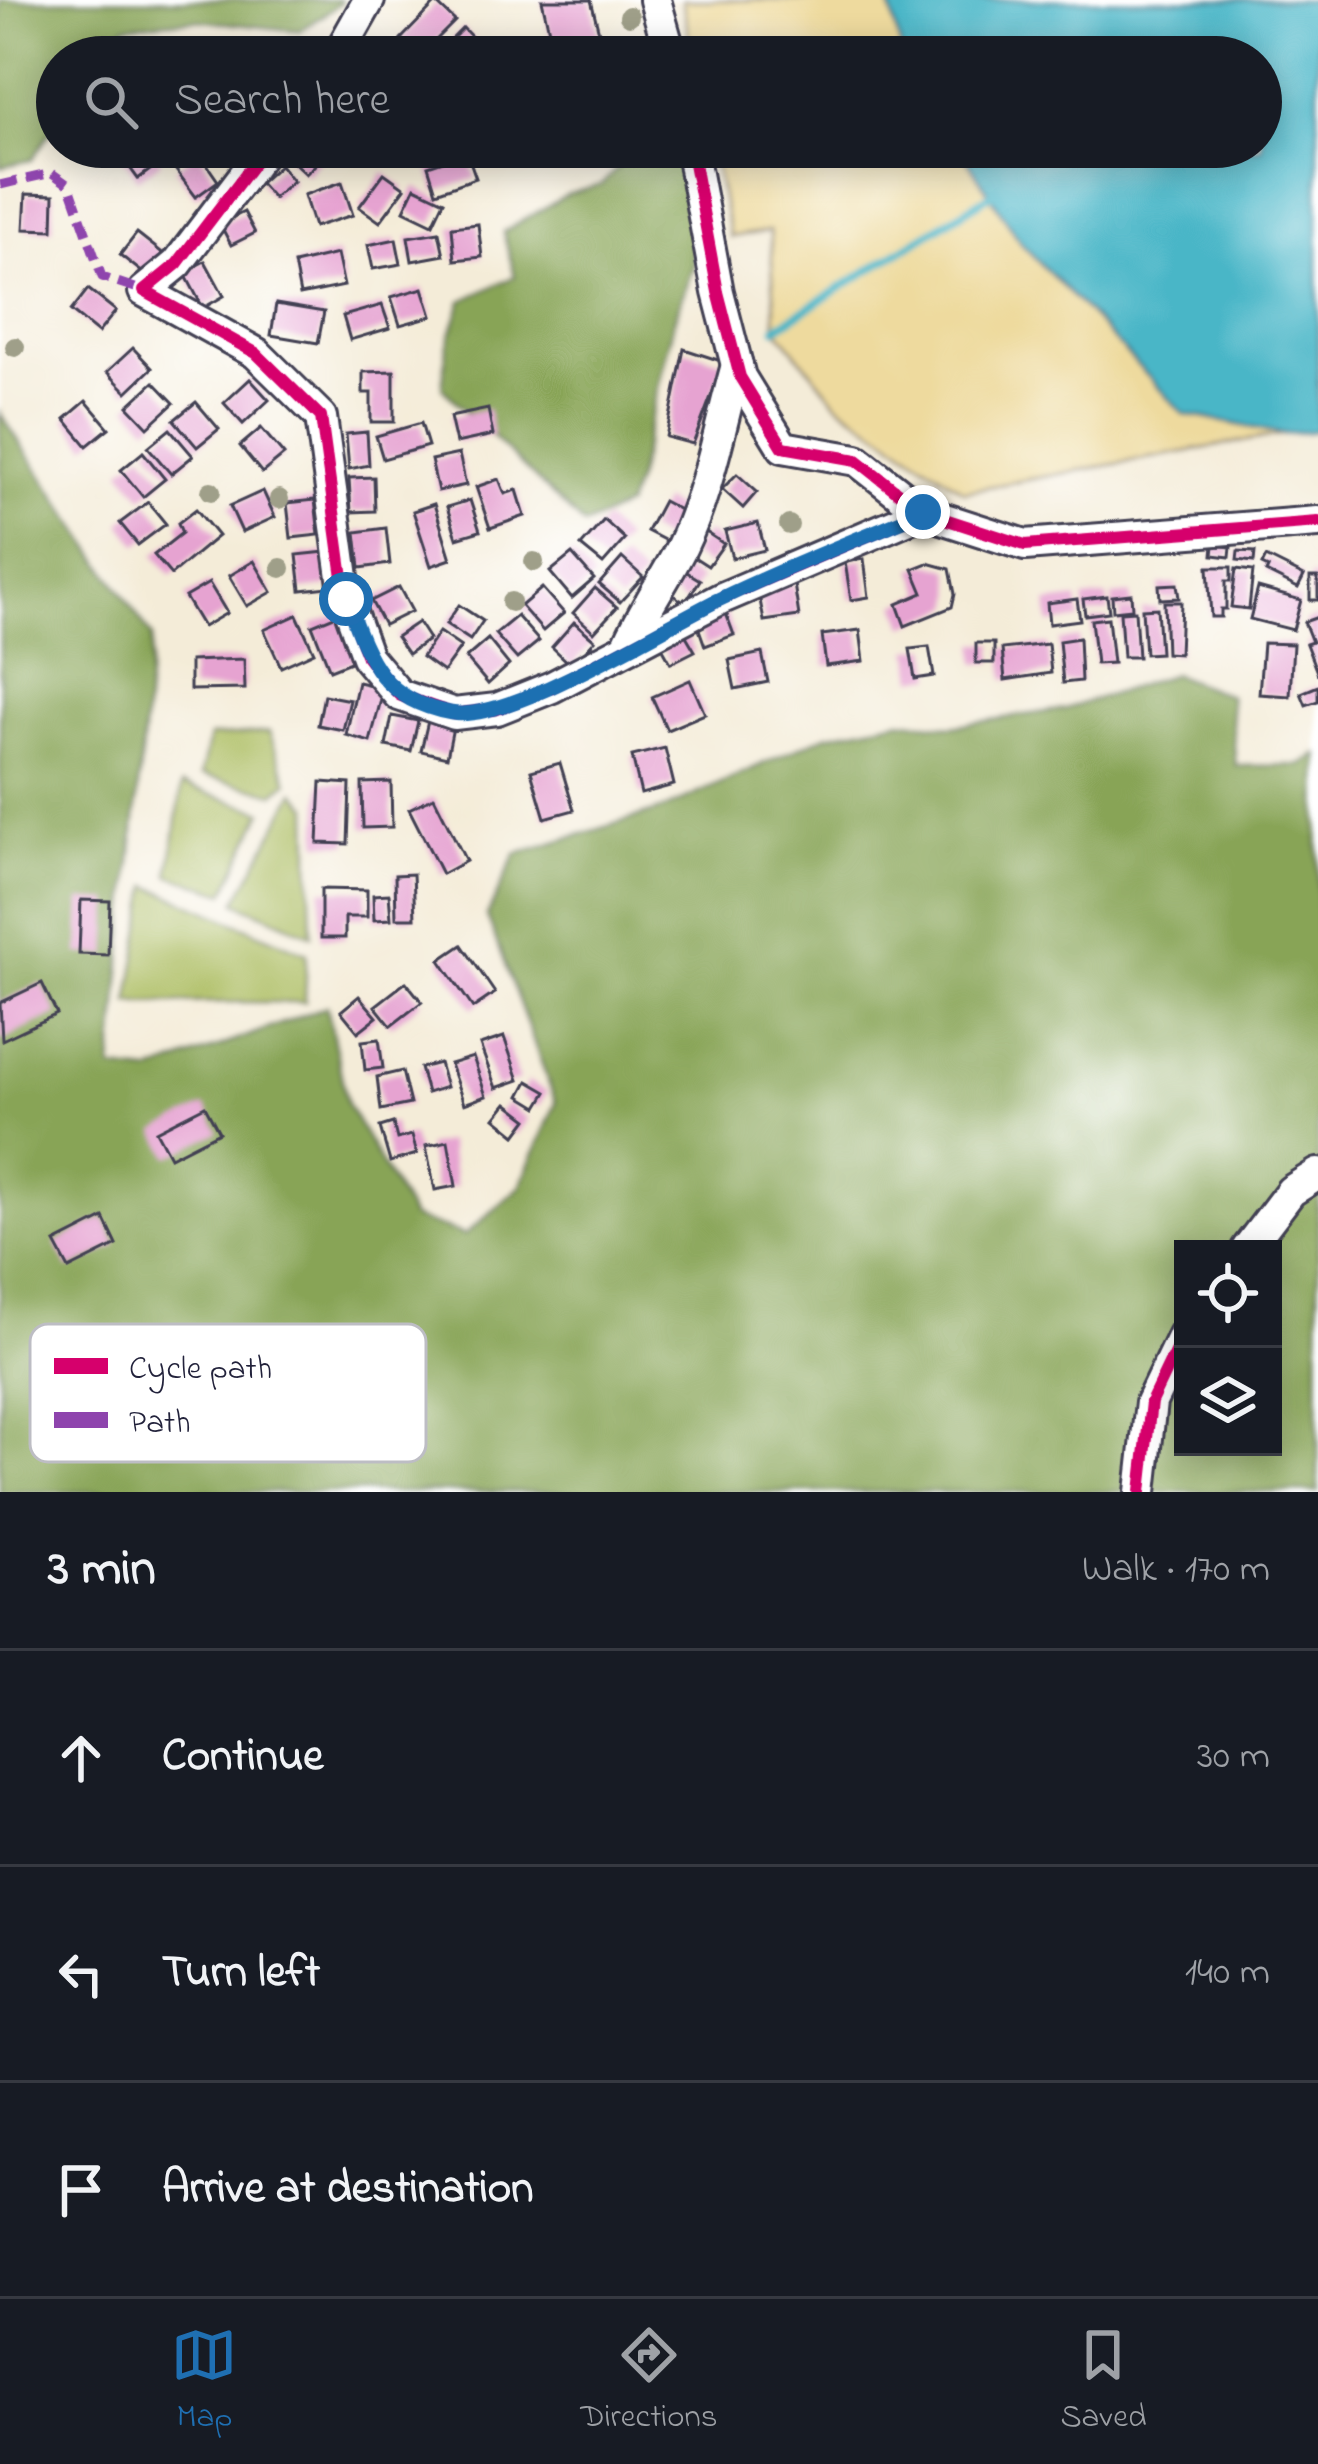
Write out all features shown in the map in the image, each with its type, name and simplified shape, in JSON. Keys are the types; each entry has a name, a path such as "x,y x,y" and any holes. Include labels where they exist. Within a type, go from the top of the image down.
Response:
{"street":[{"path":"349,36 369,0"},
{"path":"655,0 665,36"},
{"path":"250,168 177,264 144,291 256,353 321,417 346,599 367,657 398,695 454,714 497,709 552,687 722,598 923,512"},
{"path":"696,168 736,365 783,447 857,460 923,512 1025,545 1318,522"},
{"path":"628,645 681,548 699,503 736,365"},
{"path":"1253,1240 1291,1191 1318,1174"},
{"path":"1141,1492 1151,1402 1176,1348"}],"green space":[{"path":"0,0 340,0 300,31 194,20 125,26 117,36 36,36 36,154 32,160 0,167"},
{"path":"618,168 683,168 694,264 674,321 626,506 584,526 442,388 447,346 462,301 515,276 503,232 569,194 601,185"},
{"path":"0,413 152,637 112,1069 150,1073 327,1006 347,1104 412,1218 465,1235 520,1187 556,1103 487,916 516,854 664,809 826,735 899,720 951,726 1065,709 1173,674 1230,696 1236,766 1302,765 1318,754 1318,1492 0,1492"},
{"path":"269,732 288,782 274,793 201,775 209,737"},
{"path":"182,785 263,811 225,893 169,875"},
{"path":"295,792 309,806 312,935 236,902"},
{"path":"149,886 307,953 305,1002 129,1003"}],"sand":[{"path":"682,0 889,0 898,36 689,36"},
{"path":"715,168 973,168 1022,244 1184,414 1285,434 964,491 837,403 776,328 770,231 730,237"}],"water":[{"path":"889,0 1318,0 1318,431 1285,434 1184,414 1022,244 973,168 1282,168 1282,36 898,36"}],"building":[{"path":"542,0 591,0 600,36 550,36"},
{"path":"436,3 455,21 440,36 404,36"},
{"path":"130,168 153,168 138,179"},
{"path":"209,168 218,181 196,197 175,169"},
{"path":"277,168 293,181 273,198 260,183"},
{"path":"429,168 472,168 476,178 436,192"},
{"path":"384,173 405,188 380,222 359,207"},
{"path":"342,182 353,215 314,227 304,195"},
{"path":"415,187 444,201 433,224 404,210"},
{"path":"26,194 54,195 53,230 24,229"},
{"path":"244,212 255,233 231,245 220,224"},
{"path":"478,224 482,257 455,260 452,227"},
{"path":"439,232 444,255 412,261 408,237"},
{"path":"137,233 165,255 148,277 120,255"},
{"path":"396,239 401,264 373,269 368,245"},
{"path":"337,254 344,286 300,295 294,264"},
{"path":"205,261 224,296 203,308 184,272"},
{"path":"423,288 432,316 400,325 391,297"},
{"path":"88,289 116,311 98,333 71,311"},
{"path":"276,304 324,312 318,343 271,335"},
{"path":"382,305 390,328 350,340 343,316"},
{"path":"133,348 152,368 127,392 107,372"},
{"path":"684,349 724,362 693,444 666,437"},
{"path":"394,371 394,422 371,422 371,393 363,393 363,372"},
{"path":"250,379 269,400 243,424 224,403"},
{"path":"154,382 174,403 148,427 128,406"},
{"path":"86,401 109,428 87,446 65,419"},
{"path":"196,402 219,429 197,447 174,420"},
{"path":"488,409 493,435 456,443 450,417"},
{"path":"421,423 428,446 383,459 376,436"},
{"path":"261,428 284,455 262,473 240,446"},
{"path":"170,429 193,456 171,474 148,447"},
{"path":"367,432 369,465 349,469 346,434"},
{"path":"143,452 165,479 143,497 121,470"},
{"path":"459,454 466,485 438,491 431,460"},
{"path":"737,474 757,492 743,508 722,489"},
{"path":"374,477 375,511 351,512 349,478"},
{"path":"499,479 505,494 517,490 525,516 490,528 476,487"},
{"path":"263,491 275,517 242,532 230,506"},
{"path":"315,500 319,535 291,538 287,503"},
{"path":"470,500 480,531 457,538 447,507"},
{"path":"663,501 687,514 672,544 647,531"},
{"path":"148,502 166,524 138,545 120,523"},
{"path":"434,504 451,559 431,566 413,511"},
{"path":"196,509 218,536 171,575 154,555 182,533 178,523"},
{"path":"604,520 625,539 603,564 581,546"},
{"path":"758,523 765,550 732,558 725,531"},
{"path":"386,528 390,564 360,568 356,532"},
{"path":"706,532 724,544 708,566 691,555"},
{"path":"1214,545 1231,547 1230,557 1213,555"},
{"path":"1238,551 1255,552 1254,562 1237,560"},
{"path":"326,552 329,587 301,590 297,555"},
{"path":"572,554 594,579 572,598 550,572"},
{"path":"1266,557 1304,576 1298,588 1266,572 1268,568 1262,565"},
{"path":"622,558 643,577 620,602 599,584"},
{"path":"864,559 869,597 851,600 845,562"},
{"path":"254,561 272,592 247,606 229,576"},
{"path":"928,563 950,569 955,594 952,607 905,626 897,604 923,593 913,569"},
{"path":"1208,567 1231,567 1221,617 1211,617"},
{"path":"682,569 700,580 685,603 667,591"},
{"path":"1236,569 1253,571 1249,609 1231,607"},
{"path":"1310,577 1318,577 1318,600 1310,600"},
{"path":"209,583 227,613 203,627 185,597"},
{"path":"794,584 799,616 764,621 758,590"},
{"path":"1177,584 1179,598 1160,599 1159,585"},
{"path":"399,587 412,611 384,625 371,601"},
{"path":"542,588 564,613 543,631 521,606"},
{"path":"595,588 617,607 594,632 573,613"},
{"path":"1258,588 1301,600 1293,630 1250,619"},
{"path":"1131,594 1132,609 1113,611 1112,596"},
{"path":"1107,596 1109,612 1085,615 1083,599"},
{"path":"1077,599 1080,620 1049,624 1047,603"},
{"path":"1164,602 1181,602 1179,654 1166,653"},
{"path":"459,605 483,621 470,640 446,624"},
{"path":"724,608 734,635 705,646 695,618"},
{"path":"1157,608 1160,653 1145,654 1142,609"},
{"path":"1135,611 1138,657 1123,657 1120,612"},
{"path":"339,614 358,659 330,670 312,625"},
{"path":"297,615 314,652 281,667 264,630"},
{"path":"517,616 539,641 517,659 495,634"},
{"path":"1318,617 1318,675 1306,644 1312,642 1304,622"},
{"path":"1108,618 1113,663 1096,664 1091,620"},
{"path":"418,622 429,639 408,654 396,637"},
{"path":"574,622 595,640 572,666 552,647"},
{"path":"860,630 864,661 826,666 822,635"},
{"path":"439,632 461,647 443,672 422,657"},
{"path":"685,634 695,651 671,663 662,647"},
{"path":"1079,638 1081,681 1063,683 1059,641"},
{"path":"488,639 509,665 488,684 466,658"},
{"path":"976,643 994,643 994,663 976,663"},
{"path":"1263,643 1293,644 1290,696 1259,694"},
{"path":"1048,644 1051,673 1005,680 1002,649"},
{"path":"929,647 934,676 915,679 910,649"},
{"path":"762,653 768,682 735,689 729,660"},
{"path":"244,659 245,689 190,690 190,661"},
{"path":"690,680 705,714 667,730 652,697"},
{"path":"358,682 384,688 370,742 346,735"},
{"path":"1318,686 1318,701 1306,705 1301,693"},
{"path":"324,695 350,700 343,730 318,725"},
{"path":"392,716 418,721 411,751 386,746"},
{"path":"428,721 453,727 447,757 421,751"},
{"path":"665,748 674,785 641,794 632,756"},
{"path":"560,763 574,810 545,818 531,771"},
{"path":"321,782 350,784 348,844 318,843"},
{"path":"391,782 392,827 363,828 362,783"},
{"path":"434,797 466,861 442,874 409,809"},
{"path":"413,874 415,918 396,918 395,875"},
{"path":"321,889 367,890 367,917 345,917 345,938 321,938"},
{"path":"389,894 391,919 374,920 373,895"},
{"path":"81,900 110,901 108,955 79,954"},
{"path":"462,945 495,993 473,1008 440,960"},
{"path":"406,982 422,1002 391,1026 375,1006"},
{"path":"42,983 57,1014 2,1040 0,1003"},
{"path":"359,996 377,1017 358,1032 341,1011"},
{"path":"504,1037 519,1080 496,1088 480,1045"},
{"path":"379,1039 383,1068 365,1070 362,1041"},
{"path":"473,1057 486,1096 464,1104 450,1064"},
{"path":"439,1063 446,1087 427,1093 420,1068"},
{"path":"402,1071 410,1104 381,1110 377,1077"},
{"path":"528,1081 547,1092 538,1107 520,1096"},
{"path":"507,1103 528,1119 516,1135 495,1118"},
{"path":"205,1106 219,1132 170,1157 156,1131"},
{"path":"393,1123 397,1139 412,1135 417,1154 390,1162 380,1127"},
{"path":"448,1141 456,1186 435,1190 426,1146"},
{"path":"104,1218 117,1245 69,1269 55,1243"}],"waterway":[{"path":"776,328 990,195"}],"marked path":[{"path":"0,185 52,173 70,186 102,277 144,291"}],"cycle path":[{"path":"250,168 177,264 144,291 256,353 321,417 346,599 367,657 399,695 454,714 497,709 552,687 722,598 923,512"},
{"path":"695,168 740,377 783,447 857,460 923,512 1025,545 1318,522"},
{"path":"1141,1492 1151,1402 1177,1348"}],"route":[{"path":"346,599 367,657 398,695 454,714 497,709 552,687 722,598 923,512"}]}
